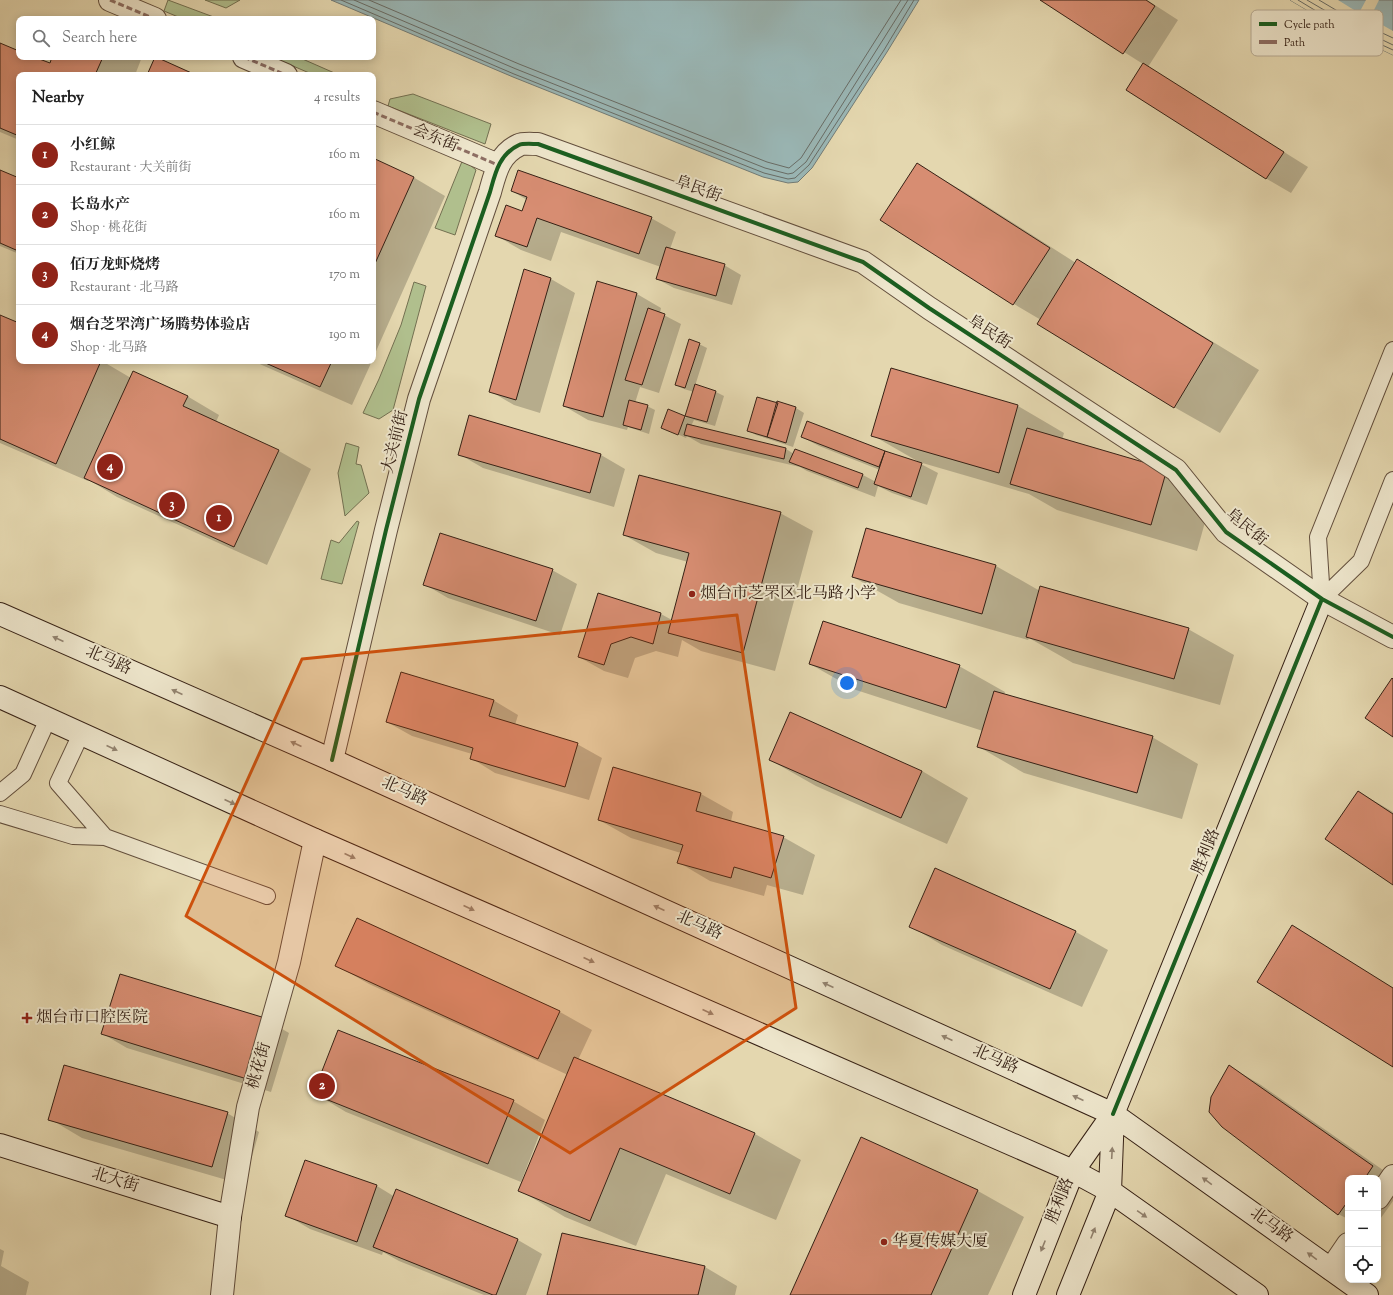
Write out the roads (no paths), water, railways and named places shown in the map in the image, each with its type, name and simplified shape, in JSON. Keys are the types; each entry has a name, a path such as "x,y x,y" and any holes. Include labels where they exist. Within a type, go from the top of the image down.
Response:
{"main road":[{"path":"110,0 148,16"},
{"path":"251,60 279,72"},
{"name":"会东街","path":"376,113 498,165"},
{"name":"大关前街","path":"332,760 386,530 419,399 498,165 505,156 520,144"},
{"name":"阜民街","path":"520,144 538,144 863,262 929,308 1176,470 1226,532 1322,600 1393,638"},
{"name":"胜利路","path":"1024,1295 1073,1171 1113,1114 1322,600"},
{"name":"北马路","path":"0,614 332,760 1113,1114 1367,1295"},
{"path":"0,697 315,840 1073,1171 1110,1192 1257,1295"},
{"name":"桃花街","path":"222,1295 230,1217 248,1107 290,962 315,840"},
{"name":"胜利路","path":"1068,1295 1110,1192 1113,1114"},
{"name":"北大街","path":"0,1145 230,1217"},
{"path":"1381,1194 1393,1176"},
{"path":"1331,1269 1346,1247"}],"lane":[{"path":"1322,600 1318,537 1393,350"},
{"path":"1322,600 1361,561 1393,480"},
{"path":"0,793 23,774 48,719"},
{"path":"81,734 58,783 104,837"},
{"path":"0,814 73,836 104,837 266,896"}],"water":[{"path":"331,0 919,0 812,168 798,182 788,183 763,177 513,77 376,19 376,16 369,16"},
{"path":"1290,0 1393,0 1393,55 1383,50 1383,10 1307,10"}],"place":[{"name":"烟台芝罘湾广场腾势体验店","path":"110,467"},
{"name":"佰万龙虾烧烤","path":"172,505"},
{"name":"小红鲸","path":"219,518"},
{"name":"烟台市芝罘区北马路小学","path":"692,594"},
{"name":"烟台市口腔医院","path":"27,1018"},
{"name":"长岛水产","path":"322,1086"},
{"name":"华夏传媒大厦","path":"884,1242"}]}
